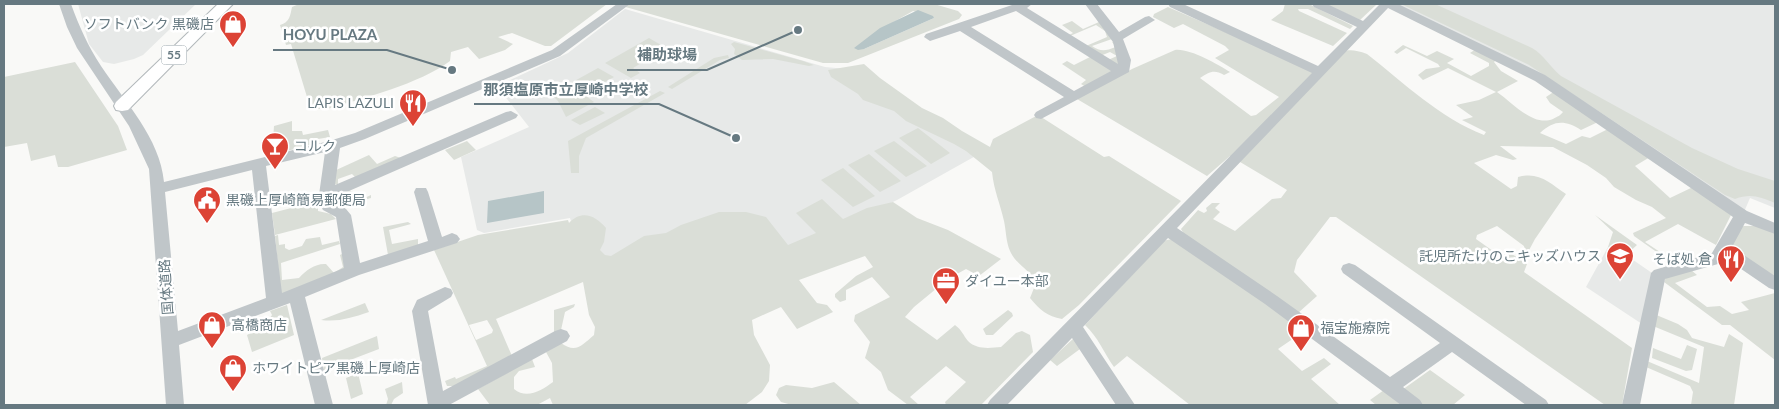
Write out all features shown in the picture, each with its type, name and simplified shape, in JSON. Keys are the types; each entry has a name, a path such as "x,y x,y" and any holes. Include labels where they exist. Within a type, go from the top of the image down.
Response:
{"main road":[{"name":"55","path":"118,101 210,4"},
{"name":"55","path":"118,101 226,4"}],"street":[{"name":"国体道路","path":"65,4 71,25 80,45 141,134 156,169 175,405"},
{"path":"158,189 333,145 369,132 556,53 624,4"},
{"path":"1041,115 1124,68 1125,57 1116,38 1091,4"},
{"path":"1174,4 1318,71"},
{"path":"1318,4 1365,26"},
{"path":"996,405 1318,71 1387,4 1540,78 1742,216 1775,229"},
{"path":"930,37 1022,5 1121,71"},
{"path":"1116,38 1149,20"},
{"path":"962,26 1074,97"},
{"path":"326,195 511,115"},
{"path":"333,145 325,202 328,206 340,210 343,215 353,271"},
{"path":"259,164 275,302"},
{"path":"422,192 436,243"},
{"path":"1631,405 1657,277 1660,274 1712,260 1724,249 1742,216"},
{"path":"1167,229 1272,300 1414,405"},
{"path":"170,341 353,271 452,239"},
{"path":"1724,249 1775,284"},
{"path":"1349,269 1540,405"},
{"path":"445,293 423,305 420,311 437,404 561,336"},
{"path":"296,294 324,405"},
{"path":"1073,326 1126,405"},
{"path":"1390,387 1452,343"}],"shaded area":[{"path":"78,4 196,4 143,55 114,64 103,62 89,44"},
{"path":"299,4 607,4 551,46 545,46 512,33 498,37 513,44 505,50 479,59 468,47 451,52 450,61 423,77 374,95 327,109 314,109 309,101 310,97 307,97 291,44 286,45 280,25 288,20 292,7"},
{"path":"615,4 934,4 958,11 962,15 959,19 848,63 823,63","holes":["913,11 934,18 864,49 888,25"]},
{"path":"1285,4 1309,4 1353,26 1350,29 1308,9 1298,9 1347,33 1333,46 1271,20 1283,11"},
{"path":"1325,4 1374,4 1376,5 1360,20"},
{"path":"1396,4 1775,4 1775,208 1750,198 1744,212 1532,69"},
{"path":"1401,4 1435,4 1532,48 1561,76 1692,148 1738,169 1775,181 1775,203 1755,197 1746,196 1735,199 1725,195 1529,65"},
{"path":"1168,7 1319,73 1335,57 1345,51 1351,50 1367,54 1437,110 1484,135 1486,132 1462,120 1473,117 1456,105 1479,100 1496,92 1448,68 1423,80 1418,75 1426,69 1440,67 1438,64 1406,48 1397,54 1394,52 1403,45 1427,56 1437,51 1454,59 1447,63 1471,76 1489,66 1489,63 1470,53 1476,49 1497,59 1494,62 1501,71 1518,81 1497,92 1524,113 1538,120 1546,121 1560,115 1563,112 1550,103 1546,97 1555,91 1598,122 1581,130 1570,124 1560,123 1550,126 1540,133 1566,144 1582,136 1590,138 1608,129 1650,157 1635,166 1670,198 1693,187 1731,215 1716,245 1678,224 1645,242 1672,260 1683,254 1692,261 1675,265 1634,236 1633,233 1666,218 1652,207 1614,187 1606,178 1587,165 1553,147 1500,146 1517,159 1513,160 1496,155 1474,163 1511,189 1517,186 1518,177 1532,176 1544,179 1566,194 1527,254 1525,253 1524,246 1497,226 1477,235 1476,239 1500,256 1509,252 1527,264 1524,272 1632,348 1622,405 1605,405 1336,217 1330,217 1297,260 1294,272 1317,296 1298,313 1297,336 1278,349 1302,371 1324,358 1331,364 1311,379 1340,405 1190,405 1127,356 1114,367 1085,325 1164,241 1185,236 1181,229 1198,210 1204,213 1207,211 1206,208 1212,203 1220,203 1215,208 1220,212 1213,219 1235,231 1272,199 1281,198 1287,190 1230,156 1207,176 1077,99 1132,69 1175,50 1188,51 1230,72 1224,75 1212,72 1200,78 1251,116 1256,115 1279,97 1215,58 1229,50 1225,46 1183,24 1174,28 1153,17 1154,14"},
{"path":"625,9 825,67 847,69 988,149 897,200 779,256 588,275 570,218 484,233 477,230 461,157 529,127 497,86 568,53"},
{"path":"918,10 934,18 864,49 858,50 854,48 880,28"},
{"path":"1072,21 1083,29 1099,22 1112,39 1092,46 1106,50 1116,47 1112,42 1115,41 1120,52 1121,65 1119,67 1108,60 1117,56 1110,52 1100,56 1086,46 1107,37 1105,31 1096,25 1070,36 1073,33 1062,25"},
{"path":"649,38 675,53 663,60 655,55 633,68 640,73 631,78 605,63"},
{"path":"734,42 814,65 809,66 773,59 742,60 734,54 735,49 731,44"},
{"path":"728,55 729,58 720,60 672,89 668,87 714,58"},
{"path":"1092,56 1115,69 1086,87 1081,84 1086,80 1062,64 1067,61 1074,65"},
{"path":"75,62 118,126 127,150 68,167 58,167 55,155 31,161 27,143 4,147 4,77"},
{"path":"864,64 922,108 943,118 990,147 993,139 1038,115 1104,157 1109,156 1181,201 1079,305 1062,319 1052,316 1041,309 1030,298 1036,283 1034,278 1010,251 992,172 954,144 906,121 894,111 863,100 858,94 831,77 828,70"},
{"path":"598,68 614,77 583,94 594,102 566,117 558,101 551,94"},
{"path":"660,91 665,93 586,138 579,156 579,173 571,173 568,141"},
{"path":"595,107 605,113 580,125 571,120"},
{"path":"292,121 292,131 302,131 303,135 328,130 330,137 318,139 317,143 272,155 274,126"},
{"path":"918,128 950,153 931,164 899,138"},
{"path":"467,141 476,150 454,160 445,150"},
{"path":"894,141 927,166 906,177 874,151"},
{"path":"869,154 901,181 880,192 848,165"},
{"path":"369,155 377,164 395,156 401,158 356,178 352,174 338,179 338,184 333,185 334,171"},
{"path":"843,168 875,196 853,207 821,180"},
{"path":"348,190 351,191 358,201 371,195 371,198 348,205 339,202 338,197"},
{"path":"544,191 544,213 487,223 488,201"},
{"path":"822,199 843,219 867,208 893,202 917,218 948,230 1001,259 979,276 966,269 948,279 914,307 905,317 937,340 955,325 968,341 975,346 984,348 1001,347 1016,333 1022,331 1030,335 1033,352 981,405 946,405 945,402 966,382 946,366 910,397 919,405 908,405 888,390 881,372 865,358 870,342 854,321 855,315 890,297 872,277 846,290 846,300 840,302 835,297 835,294 856,276 873,267 865,256 799,280 817,303 827,305 833,312 797,329 781,307 752,320 754,335 770,365 769,381 762,392 745,405 553,405 550,398 537,405 490,405 478,389 532,359 535,367 519,371 514,377 514,389 524,394 539,391 553,382 552,363 546,352 561,343 571,348 579,347 594,335 595,327 589,315 583,282 496,319 512,356 456,386 447,386 445,381 455,377 456,379 487,366 434,250 478,235 568,220 569,223 584,215 593,217 606,228 604,242 600,250 605,255 611,256 644,236 666,233 681,225 719,212 746,212 766,217 788,245 816,233 796,213","holes":["487,320 493,330 492,333 476,340 469,325"]},
{"path":"318,201 318,211 331,214 336,219 275,235 272,213"},
{"path":"1595,215 1637,245 1626,255 1608,247 1613,232"},
{"path":"408,222 411,224 389,230 392,244 418,239 418,245 388,255 383,227"},
{"path":"1757,226 1775,233 1775,280 1741,257 1732,245 1739,227"},
{"path":"278,235 279,245 285,244 285,248 289,250 302,246 306,239 320,237 322,245 339,241 340,244 281,263 282,280 299,278 311,268 322,264 326,264 334,273 343,267 340,255 344,253 345,270 281,295 275,236"},
{"name":"託児所たけのこキッズハウス","path":"1608,247 1626,255 1652,273 1642,324 1586,287"},
{"path":"1691,270 1697,275 1675,283 1707,307 1720,306 1732,314 1749,310 1741,302 1775,293 1775,360 1730,325 1722,325 1664,282 1666,277"},
{"path":"365,303 369,312 345,319 321,320"},
{"path":"575,304 574,307 565,312 561,330 554,333 554,310"},
{"path":"287,305 294,335 252,352 247,335 265,325 272,315 270,311"},
{"path":"1008,310 1013,316 993,335 986,335 983,329"},
{"path":"1654,314 1678,324 1687,330 1692,338 1724,347 1729,334 1743,343 1734,405 1691,405 1693,392 1690,386 1646,367 1647,361 1699,383 1704,347 1653,326"},
{"path":"377,336 379,349 324,370 322,358"},
{"path":"1074,338 1080,349 1057,366 1050,360"},
{"path":"1687,345 1697,349 1692,370 1686,371 1652,358 1653,348 1681,359"},
{"path":"1430,370 1465,395 1453,405 1422,405 1402,390"},
{"path":"358,373 363,394 351,399 346,378"},
{"path":"402,382 403,393 394,399 391,405 386,405 388,399 385,389"},
{"path":"834,382 861,405 792,405 781,402 776,395 779,388 786,385 812,388"},
{"path":"1384,390 1402,403 1399,405 1376,405 1370,400"}],"place":[{"name":"補助球場","path":"798,30"},
{"name":"ソフトバンク 黒磯店","path":"233,48"},
{"name":"HOYU PLAZA","path":"452,70"},
{"name":"LAPIS LAZULI","path":"413,127"},
{"name":"那須塩原市立厚崎中学校","path":"736,138"},
{"name":"コルク","path":"275,170"},
{"name":"黒磯上厚崎簡易郵便局","path":"207,224"},
{"name":"託児所たけのこキッズハウス","path":"1620,280"},
{"name":"そば処 倉","path":"1731,283"},
{"name":"ダイユー本部","path":"946,305"},
{"name":"高橋商店","path":"212,349"},
{"name":"福宝施療院","path":"1301,352"},
{"name":"ホワイトピア黒磯上厚崎店","path":"233,392"}]}
